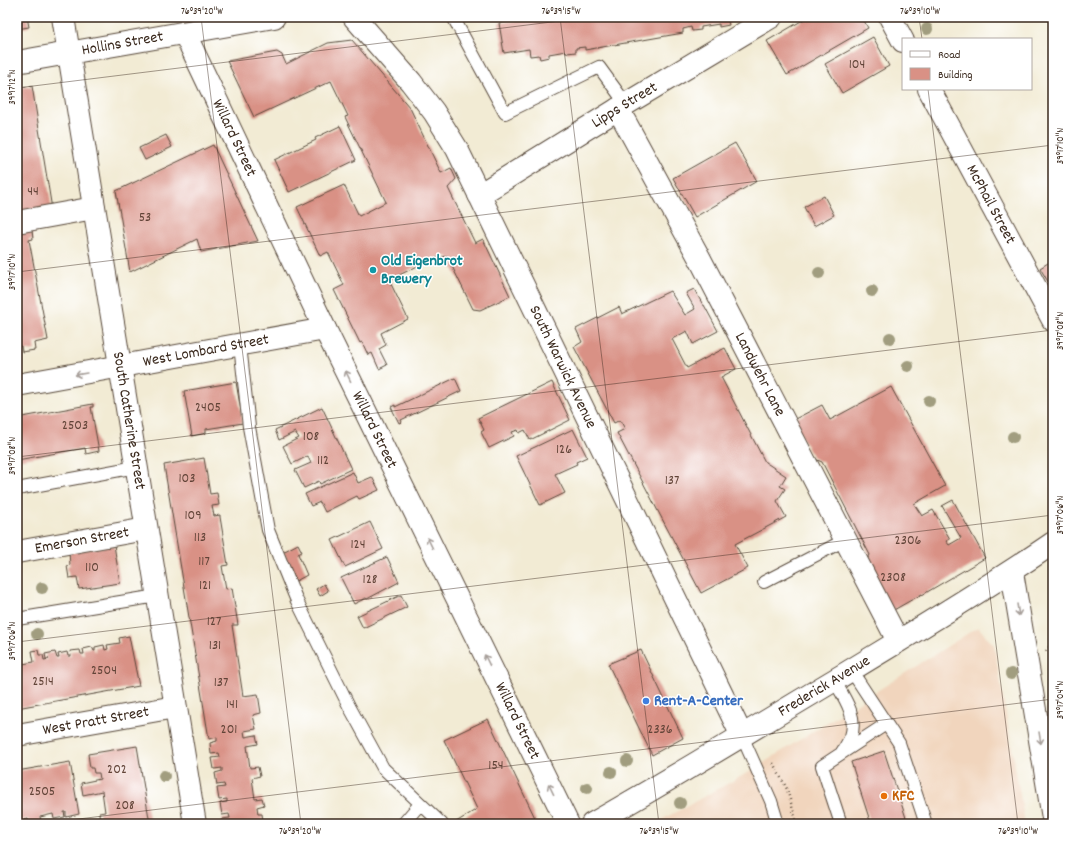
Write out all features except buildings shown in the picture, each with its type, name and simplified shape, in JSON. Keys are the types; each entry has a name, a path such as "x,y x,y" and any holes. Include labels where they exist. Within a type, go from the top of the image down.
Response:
{"street":[{"name":"South Catherine Street","path":"63,17 195,824"},
{"name":"Hollins Street","path":"17,62 185,34 274,17"},
{"name":"South Warwick Avenue","path":"354,17 411,82 434,112 457,150 742,736"},
{"name":"Lipps Street","path":"479,195 771,17"},
{"path":"890,17 902,39"},
{"name":"Willard Street","path":"185,34 325,329 568,824"},
{"name":"McPhail Street","path":"930,90 1053,320"},
{"name":"Landwehr Lane","path":"622,107 898,641"},
{"path":"17,222 94,208"},
{"name":"West Lombard Street","path":"17,385 325,329"},
{"name":"Emerson Street","path":"17,552 146,529"},
{"name":"Frederick Avenue","path":"592,824 742,736 1012,572 1053,543"},
{"path":"1053,558 1012,572 1053,818"},
{"name":"West Pratt Street","path":"17,736 175,706"}],"lane":[{"path":"453,17 505,113 598,67 622,107"},
{"path":"240,345 249,427 268,530 297,601 349,706 383,768 442,824"},
{"path":"17,489 136,467"},
{"path":"764,582 845,540"},
{"path":"17,619 157,596"},
{"path":"842,675 886,724 898,743 926,824"},
{"path":"842,675 846,702 851,713 851,735 842,753"},
{"path":"841,824 822,766 886,724"},
{"path":"742,736 771,801 778,824"},
{"path":"403,824 420,804"}],"path":[{"path":"1046,652 1053,642"}],"shaded area":[{"path":"978,627 994,645 1025,824 654,824 749,772"}],"place":[{"name":"Old Eigenbrot Brewery","path":"373,270"},
{"name":"Rent-A-Center","path":"646,701"},
{"name":"KFC","path":"884,796"}]}
